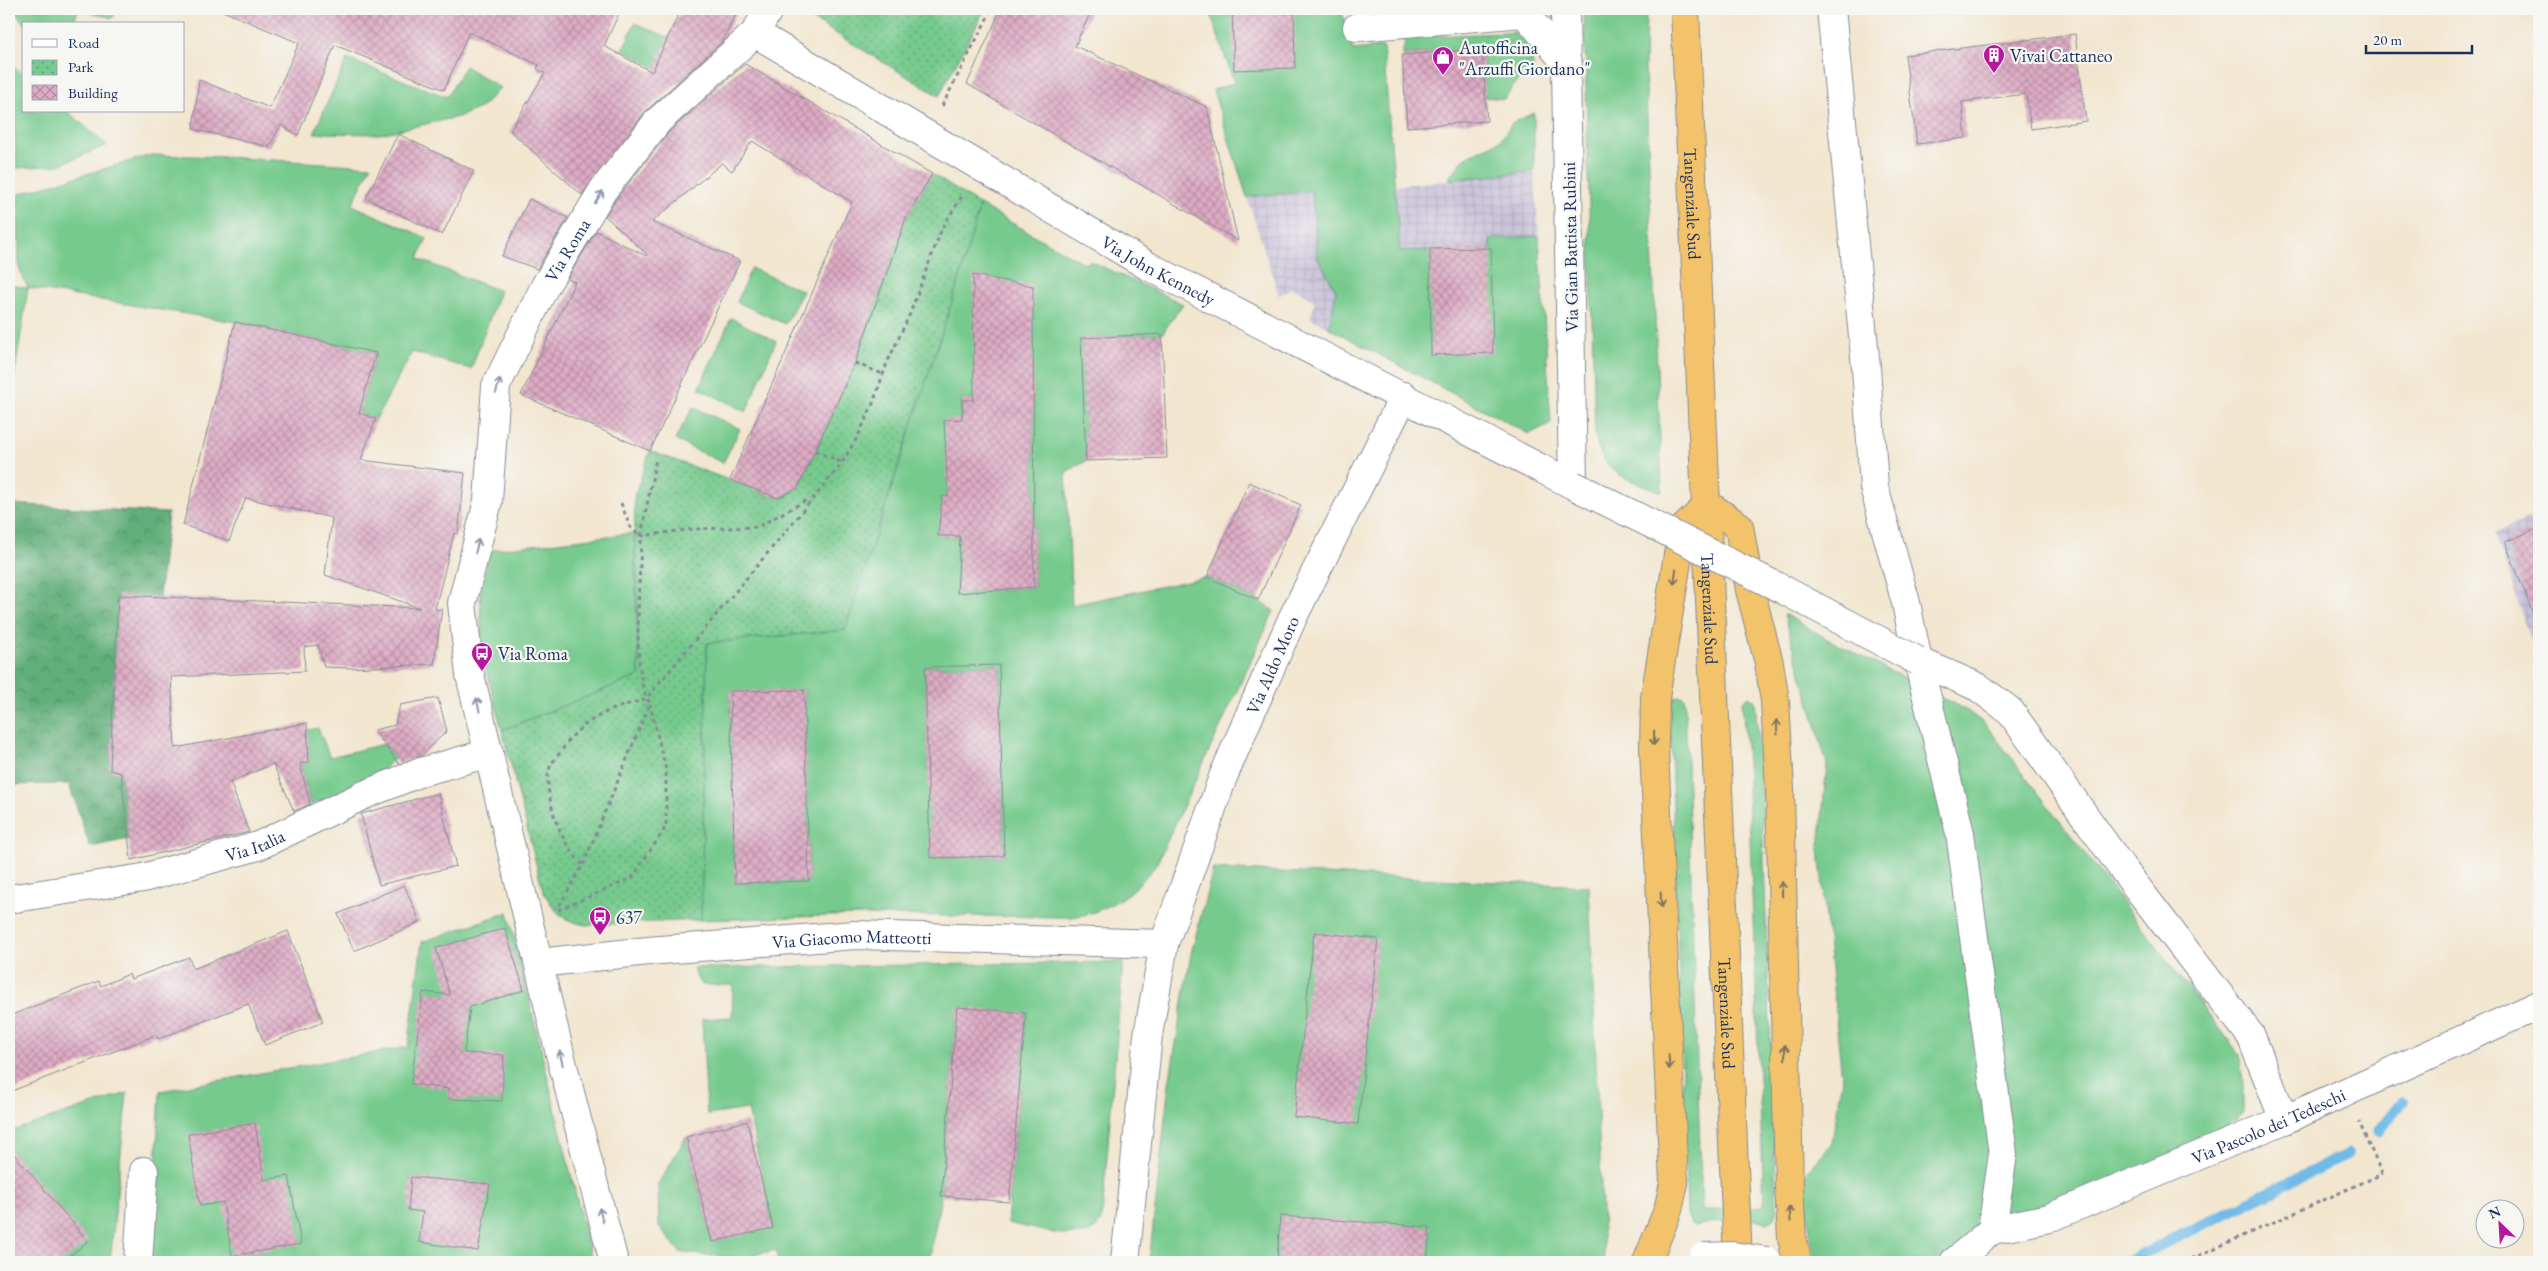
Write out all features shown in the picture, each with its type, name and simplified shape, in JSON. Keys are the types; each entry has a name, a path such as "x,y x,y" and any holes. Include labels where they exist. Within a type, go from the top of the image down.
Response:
{"highway":[{"name":"Tangenziale Sud","path":"1685,9 1708,504 1738,1262"},
{"path":"1646,1262 1668,1210 1674,1183 1654,749 1655,698 1682,530 1708,504 1740,526 1750,590 1770,663 1776,701 1780,789 1789,1205 1797,1262"}],"street":[{"name":"Via Roma","path":"614,1262 560,1054 470,675 462,603 488,502 496,386 545,286 602,190 658,120 755,33 769,9"},
{"name":"Via Gian Battista Rubini","path":"1566,9 1573,485"},
{"path":"1831,9 1866,368 1874,486 1906,603 1918,661 1960,833 2003,1154 1992,1230 1954,1262"},
{"path":"1358,27 1522,11 1568,65"},
{"name":"Via John Kennedy","path":"755,33 1148,266 1404,396 1573,485 1776,586 1918,661 1978,687 2010,711 2122,868 2251,1036 2284,1120"},
{"name":"Via Aldo Moro","path":"1125,1262 1148,1036 1164,944 1223,777 1258,695 1293,617 1404,396"},
{"name":"Via Italia","path":"9,899 143,878 258,846 364,795 421,772 489,753"},
{"name":"Via Giacomo Matteotti","path":"539,963 855,935 1164,944"},
{"name":"Via Pascolo dei Tedeschi","path":"1992,1230 2049,1218 2284,1120 2539,1005"},
{"path":"138,1262 144,1171"},
{"path":"1687,1262 1702,1257 1732,1256 1768,1261"}],"path":[{"path":"927,135 992,9"},
{"path":"583,865 573,855 556,824 548,790 550,767 571,737 590,720 620,706 646,699 842,462 858,436 909,316 942,228 963,195"},
{"path":"855,363 883,374"},
{"path":"814,451 842,462"},
{"path":"556,911 632,878 666,827 666,770 650,704 646,699 638,668 641,536 656,459"},
{"path":"620,503 630,527 641,536 693,529 757,527 812,498"},
{"path":"569,960 556,911 583,865 650,704"},
{"path":"2184,1262 2382,1174 2346,1092"}],"shaded area":[{"path":"1534,171 1539,236 1490,239 1491,248 1400,252 1394,186"},
{"path":"1312,191 1318,258 1336,291 1329,328 1310,318 1315,301 1292,288 1279,295 1247,197"},
{"path":"2539,514 2539,667 2495,533"}],"green space":[{"path":"9,9 117,9 113,18 78,10 74,22 23,22 14,11"},
{"path":"818,9 985,9 939,96 812,19"},
{"path":"1209,9 1393,9 1342,12 1353,50 1383,47 1400,251 1491,248 1490,239 1539,236 1551,423 1529,434 1329,328 1336,291 1318,258 1312,191 1247,197 1213,90 1234,83"},
{"path":"1584,9 1646,9 1645,67 1662,492 1618,474 1604,460 1595,435"},
{"path":"635,23 710,55 679,82 623,49"},
{"path":"1531,32 1533,70 1518,80 1504,99 1485,97 1482,49 1402,55 1405,43 1403,37"},
{"path":"347,59 447,97 465,66 500,88 482,107 458,117 380,134 314,133"},
{"path":"10,63 22,73 22,112 68,112 107,145 59,165 17,168"},
{"path":"1534,113 1534,171 1450,180 1450,176 1466,157 1501,140 1512,123"},
{"path":"151,155 224,157 371,166 352,205 427,238 418,259 500,291 471,369 412,352 376,419 359,413 376,353 235,322 28,288 19,268 18,194"},
{"path":"932,174 980,205 959,280 845,630 707,643 701,920 586,925 571,921 551,905 543,891 502,730 639,676 634,497 650,451 778,498 798,489 855,363 906,218"},
{"path":"980,205 1085,264 1090,261 1183,304 1162,334 1082,338 1086,461 1066,472 1072,605 1207,577 1258,600 1274,611 1156,865 1129,893 1108,906 1084,915 1070,917 863,915 701,920 707,643 845,630 959,280","holes":["1032,286 1034,587 957,593 960,536 938,536 959,495 962,400 974,400","999,665 1004,856 931,858 925,667","804,690 809,881 735,883 730,692"]},
{"path":"751,268 803,291 785,324 737,302"},
{"path":"9,285 28,288 9,412"},
{"path":"731,318 776,341 746,412 699,388"},
{"path":"693,407 740,429 723,463 675,440"},
{"path":"9,504 168,513 159,597 118,596 110,769 121,773 129,839 90,847 69,784 9,785"},
{"path":"634,533 639,676 502,730 482,653 480,591 490,550"},
{"path":"1784,614 1829,640 1963,708 1985,724 2240,1055 2243,1111 2228,1129 2035,1218 1930,1262 1831,1262 1814,1255 1801,1178 1832,1143 1842,1078 1819,849 1827,764"},
{"path":"1678,696 1683,697 1685,701 1702,1211 1764,1206 1747,761 1742,702 1749,696 1755,701 1760,758 1777,1211 1776,1217 1768,1222 1740,1219 1695,1226 1691,1224 1687,1215 1670,718 1671,701"},
{"path":"318,728 330,757 384,744 395,758 367,784 310,805 293,733"},
{"path":"1213,869 1589,886 1604,1262 1149,1262 1169,1084 1191,954"},
{"path":"508,912 592,1262 151,1262 160,1091 408,1047 422,942"},
{"path":"1123,962 1102,1217 1092,1231 1069,1235 1007,1223 1026,1014 957,1008 941,1196 929,1262 767,1262 778,1258 776,1250 739,1256 694,1254 680,1252 659,1227 658,1184 686,1137 712,1242 773,1227 748,1109 707,1115 702,1019 732,1017 733,985 702,985 693,968"},
{"path":"127,1093 110,1262 9,1262 9,1132"}],"building":[{"path":"218,9 621,9 604,46 652,72 681,9 738,9 723,41 646,111 582,195 510,131 545,73 537,69 539,65 469,32 444,90 335,45 298,135 281,125 269,147 193,129 199,80 270,108 299,43"},
{"path":"1001,9 1092,9 1075,46 1207,107 1238,241 967,84"},
{"path":"1232,9 1282,9 1282,13 1294,13 1295,68 1234,70"},
{"name":"Vivai Cattaneo","path":"2075,34 2086,121 2031,129 2026,94 1962,102 1966,138 1917,144 1905,55"},
{"name":"Autofficina \"Arzuffi Giordano\"","path":"1482,49 1487,121 1407,127 1402,55"},
{"path":"745,64 932,174 906,218 855,363 798,488 778,498 730,480 852,202 752,141 732,171 722,163 652,222 740,261 650,451 521,395 575,282 567,279 596,231 646,256 647,254 605,216 616,199 669,132"},
{"path":"398,134 474,171 442,235 366,198"},
{"path":"529,199 568,218 537,269 502,256"},
{"path":"1491,248 1493,353 1431,355 1430,249"},
{"path":"973,275 1033,286 1034,587 957,593 960,536 938,536 942,497 948,496 944,420 962,419 962,400 974,400"},
{"path":"235,322 376,353 359,413 376,419 361,460 465,473 458,534 454,533 435,609 442,609 434,664 350,668 324,667 318,645 304,647 305,671 171,677 175,748 307,723 309,762 300,764 310,804 294,811 273,764 230,782 249,832 131,860 121,773 110,770 118,595 420,608 325,575 332,518 246,498 229,541 183,525"},
{"path":"1162,334 1167,458 1086,461 1081,338"},
{"path":"1249,482 1301,505 1258,600 1207,577"},
{"path":"2539,528 2539,623 2537,624 2505,542"},
{"path":"999,665 1004,856 930,858 925,667"},
{"path":"804,690 809,881 735,883 730,691"},
{"path":"438,698 447,731 422,755 399,764 374,730 395,725 400,705"},
{"path":"438,793 456,866 379,885 361,814"},
{"path":"404,885 420,922 354,951 338,914"},
{"path":"505,928 524,990 470,1007 464,1053 504,1055 502,1101 448,1099 449,1089 411,1084 423,992 450,995 436,948"},
{"path":"288,931 323,1022 265,1045 248,1004 158,1039 156,1035 9,1092 9,1016 99,981 101,986 129,974 131,979 189,957 193,969"},
{"path":"1314,932 1378,939 1358,1124 1294,1117"},
{"path":"957,1007 1026,1013 1009,1202 941,1196"},
{"path":"747,1121 773,1228 712,1242 686,1137"},
{"path":"255,1123 264,1180 289,1176 301,1244 232,1256 223,1202 200,1206 188,1134"},
{"path":"9,1148 88,1241 62,1262 9,1262"},
{"path":"411,1177 490,1184 478,1251 419,1242 423,1212 408,1210"},
{"path":"1280,1216 1430,1227 1427,1262 1277,1262"}],"waterway":[{"path":"2379,1131 2402,1102"},
{"path":"2126,1262 2348,1154"}],"place":[{"name":"Vivai Cattaneo","path":"1994,74"},
{"name":"Autofficina \"Arzuffi Giordano\"","path":"1443,76"},
{"name":"Via Roma","path":"482,672"},
{"name":"637","path":"600,936"}]}
